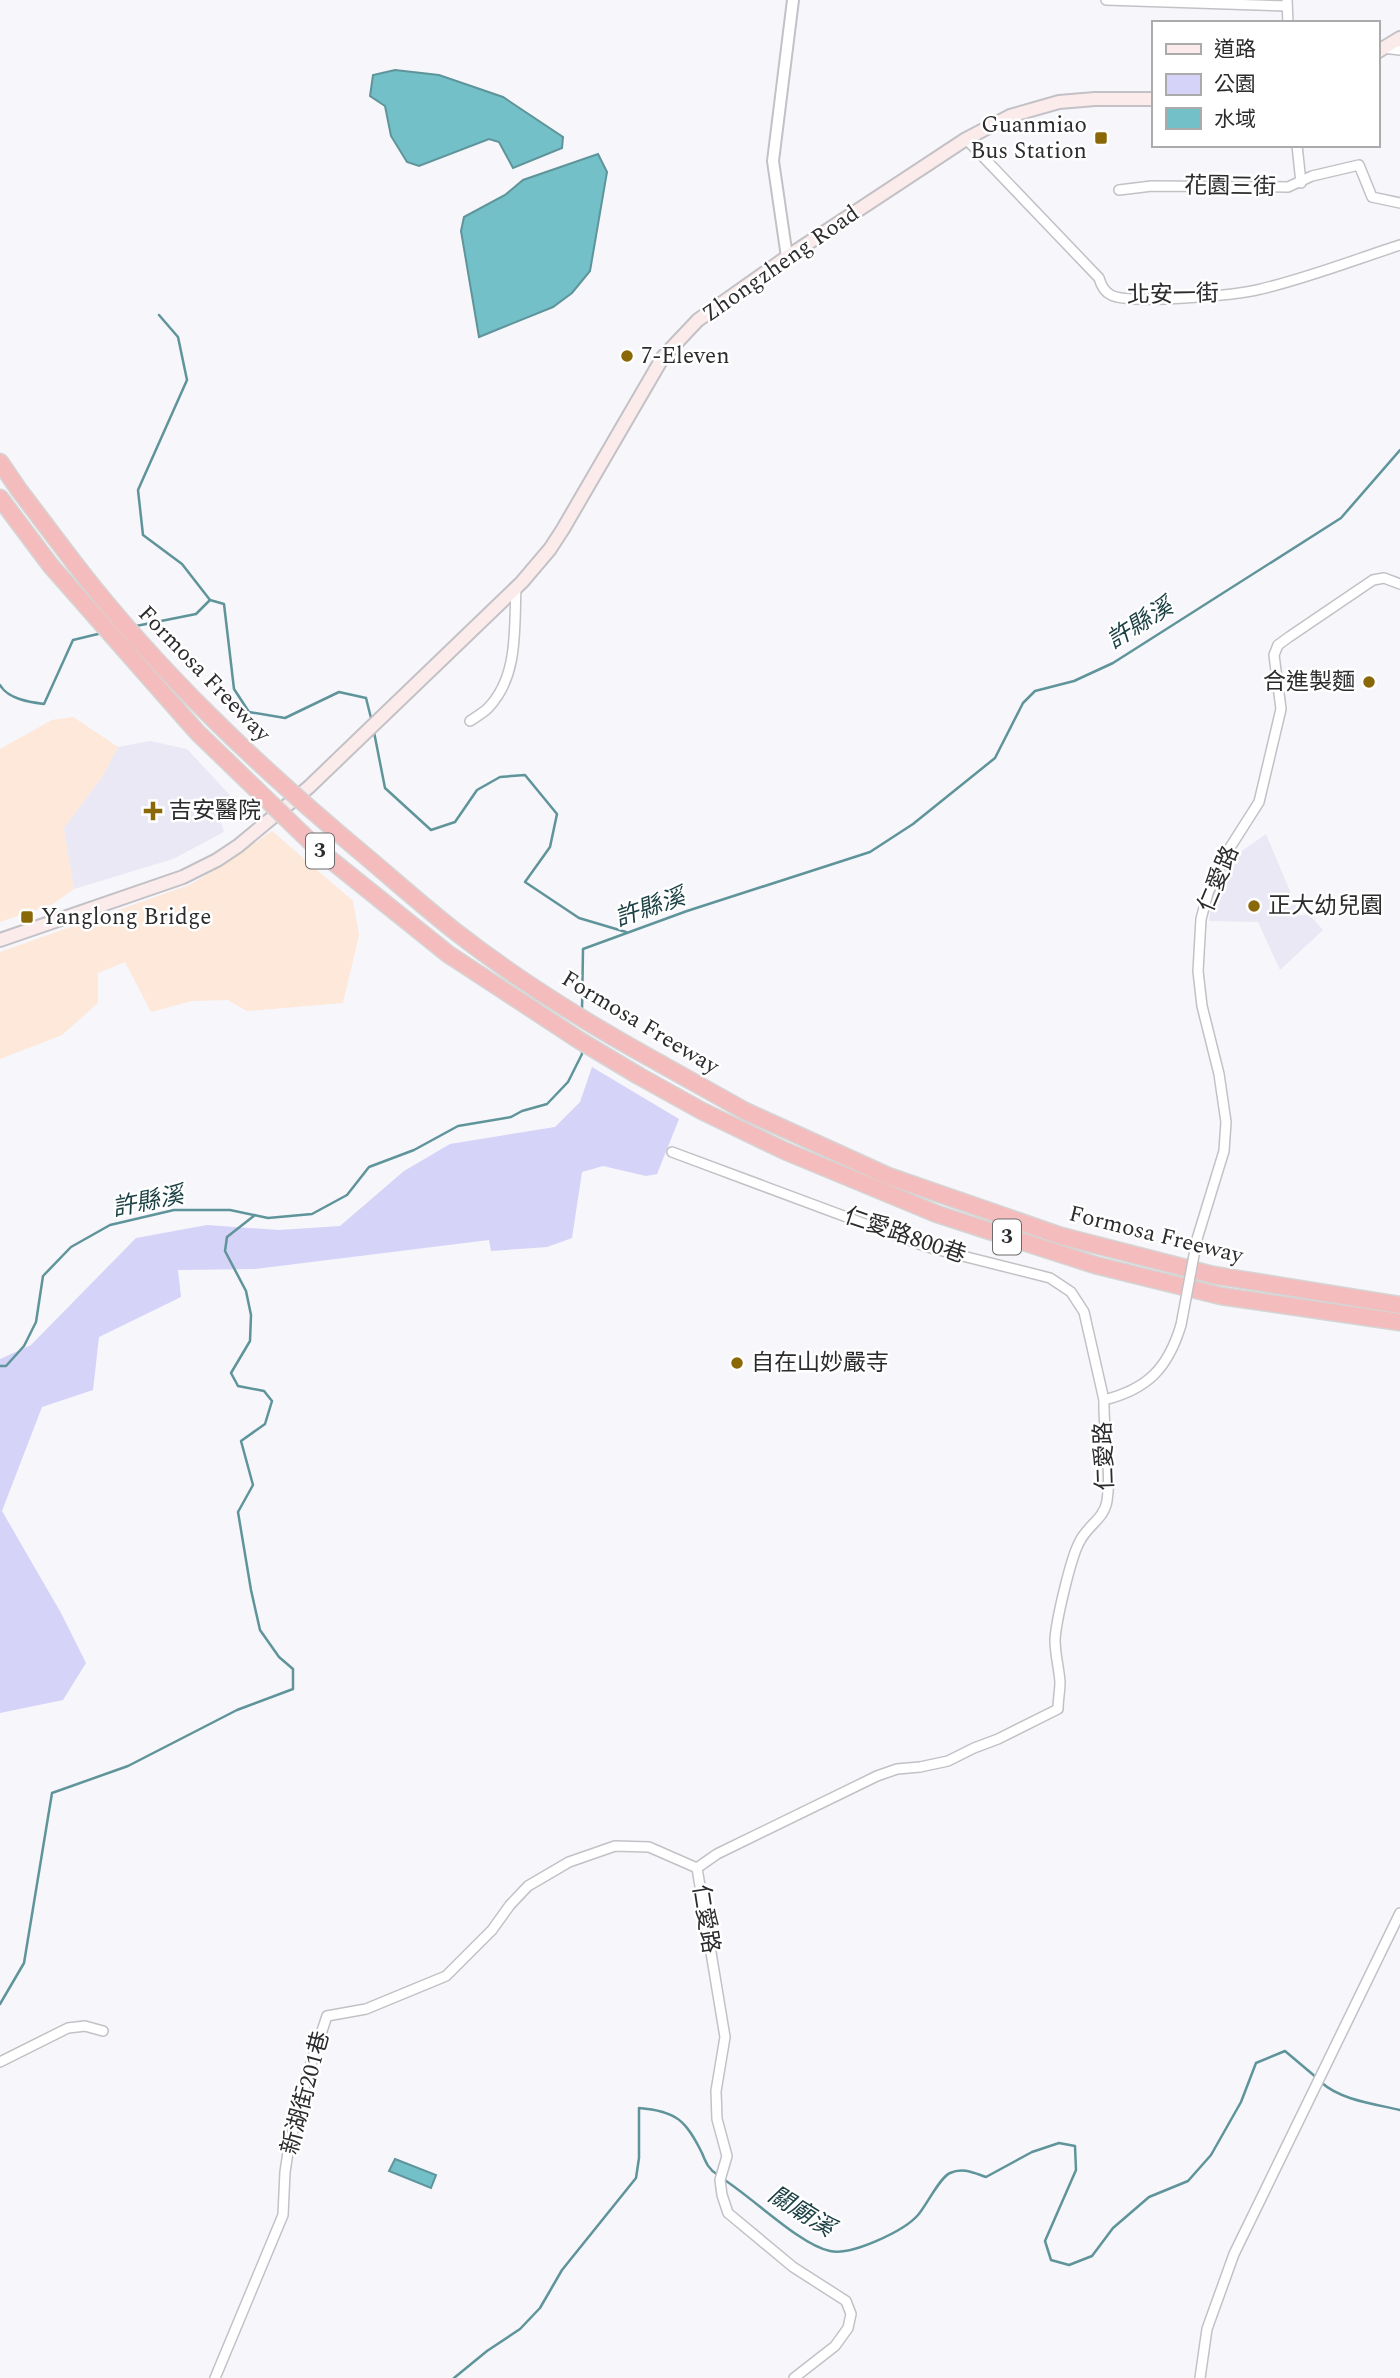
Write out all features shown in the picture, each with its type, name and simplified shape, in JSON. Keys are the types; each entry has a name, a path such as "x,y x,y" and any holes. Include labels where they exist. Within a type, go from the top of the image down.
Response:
{"highway":[{"name":"Formosa Freeway","path":"0,462 102,600 195,702 289,792 457,933 592,1026 746,1111 888,1176 1061,1236 1213,1275 1400,1305"},
{"name":"Formosa Freeway","path":"0,499 51,566 197,732 321,852 448,954 639,1076 785,1152 937,1214 1095,1265 1221,1296 1400,1322"}],"main road":[{"path":"1380,50 1400,38"},
{"name":"Zhongzheng Road","path":"0,940 201,869 248,839 328,769 516,587 550,549 663,357 698,320 787,257 966,139 1010,116 1037,106 1080,99 1152,99"}],"street":[{"path":"787,257 774,161 793,0"},
{"path":"1106,0 1287,3 1288,21"},
{"path":"1380,50 1400,50"},
{"name":"北安一街","path":"966,139 1099,278 1102,287 1112,295 1124,298 1176,298 1261,289 1400,245"},
{"path":"1297,147 1301,183"},
{"name":"花園三街","path":"1119,190 1166,186 1288,187 1312,176 1359,165 1372,197 1400,203"},
{"name":"仁愛路","path":"794,2378 835,2346 848,2328 851,2314 846,2301 793,2267 728,2213 720,2180 726,2156 718,2119 716,2091 725,2037 697,1868 729,1848 877,1776 897,1769 948,1760 998,1740 1058,1709 1060,1680 1055,1638 1062,1604 1080,1541 1106,1506 1109,1486 1103,1422 1104,1400 1140,1386 1157,1372 1173,1351 1181,1325 1197,1239 1224,1151 1226,1122 1219,1074 1202,1006 1198,971 1201,919 1208,893 1224,857 1259,802 1281,709 1274,655 1278,645 1373,580 1384,578 1400,584"},
{"path":"470,721 488,707 504,682 513,658 516,587"},
{"name":"仁愛路800巷","path":"672,1152 927,1247 1049,1278 1070,1292 1084,1311 1104,1400"},
{"name":"新湖街201巷","path":"215,2378 283,2215 289,2146 308,2073 327,2016 366,2009 446,1976 492,1930 528,1886 569,1862 615,1846 649,1847 697,1868"},
{"path":"1200,2378 1208,2329 1234,2254 1400,1913"},
{"path":"0,2062 68,2028 85,2025 103,2031"}],"shaded area":[{"path":"73,717 118,747 103,776 64,828 74,889 53,904 0,922 0,749 52,720"},
{"name":"吉安醫院","path":"150,741 187,749 239,805 219,816 224,832 173,859 74,889 64,828 103,776 118,747"},
{"path":"272,831 353,901 359,935 343,1003 247,1011 228,1000 192,1001 151,1012 125,962 98,973 98,1003 62,1035 0,1059 0,952 189,885"},
{"name":"正大幼兒園","path":"1266,834 1300,915 1310,915 1323,930 1280,970 1258,922 1209,921 1212,898 1226,862"}],"green space":[{"path":"592,1067 679,1119 657,1174 646,1176 603,1166 582,1172 572,1238 547,1247 491,1251 489,1240 255,1269 178,1270 181,1297 99,1337 93,1390 42,1407 2,1511 61,1613 86,1663 63,1700 0,1713 0,1359 31,1345 136,1238 207,1225 279,1230 340,1226 404,1171 450,1144 555,1127 580,1102"}],"water":[{"path":"395,70 439,75 503,97 563,137 562,148 513,168 499,142 489,139 419,166 407,162 391,136 385,106 370,96 373,75"},
{"path":"598,154 607,172 590,271 572,293 553,307 479,337 461,231 464,217 505,195 523,180"},
{"path":"395,2159 436,2175 431,2188 389,2171"}],"waterway":[{"path":"159,315 178,337 187,380 138,490 143,535 182,564 210,600"},
{"name":"許縣溪","path":"582,1011 583,949 687,911 870,852 913,824 995,758 1023,703 1035,691 1074,681 1113,663 1341,518 1400,450"},
{"path":"136,626 196,614 210,600 224,604 234,689 249,712 285,718 339,692 366,698 372,722"},
{"path":"0,685 13,697 44,704 73,640 102,633"},
{"path":"374,732 385,788 431,830 455,822 477,790 500,777 525,775 557,814 550,847 525,882 579,918 626,932"},
{"name":"許縣溪","path":"0,1366 6,1366 24,1346 36,1322 43,1276 71,1247 110,1225 174,1210 230,1210 268,1218 312,1214 347,1195 369,1167 414,1150 458,1126 511,1117 547,1104 568,1082 582,1050"},
{"path":"0,2004 24,1963 52,1793 128,1766 237,1710 293,1689 293,1669 279,1657 260,1630 238,1512 253,1485 241,1441 265,1424 272,1401 264,1391 238,1386 231,1373 250,1341 251,1315 246,1291 225,1251 227,1237 255,1215"},
{"name":"關廟溪","path":"723,2179 805,2240 818,2247 839,2252 877,2241 911,2221 922,2211 942,2180 950,2173 964,2171 986,2177 1032,2152 1059,2143 1075,2146 1076,2170 1045,2241 1051,2260 1069,2265 1092,2256 1113,2228 1149,2197 1188,2181 1211,2155 1241,2102 1256,2063 1285,2051 1317,2078"},
{"name":"關廟溪","path":"1322,2083 1339,2094 1400,2110"},
{"name":"關廟溪","path":"454,2378 520,2329 540,2308 562,2270 636,2178 639,2158 639,2108 663,2112 685,2125 708,2166 718,2175"}],"place":[{"name":"Guanmiao Bus Station","path":"1101,138"},
{"name":"7-Eleven","path":"627,356"},
{"name":"合進製麵","path":"1369,682"},
{"name":"吉安醫院","path":"153,811"},
{"name":"正大幼兒園","path":"1254,906"},
{"name":"Yanglong Bridge","path":"27,917"},
{"name":"自在山妙嚴寺","path":"737,1363"}]}
